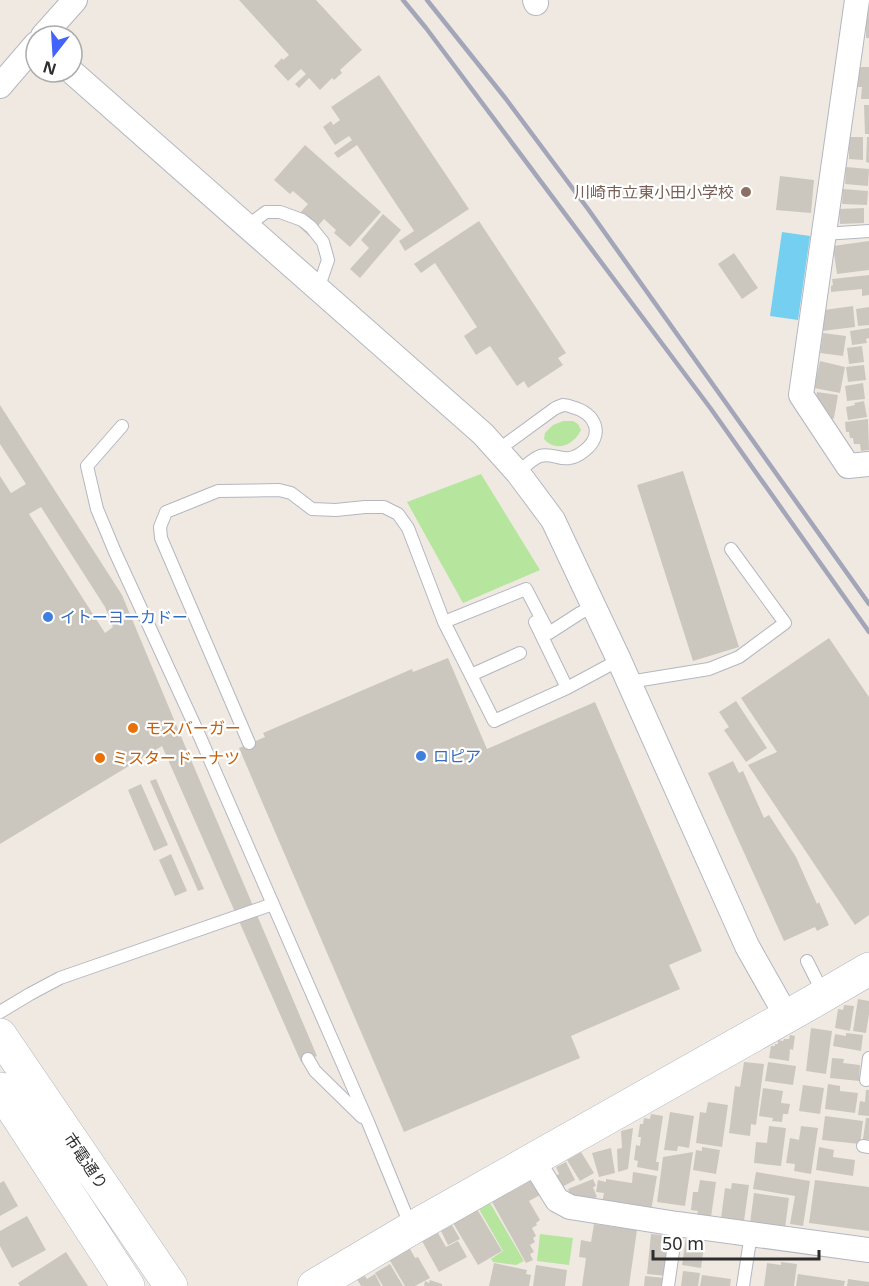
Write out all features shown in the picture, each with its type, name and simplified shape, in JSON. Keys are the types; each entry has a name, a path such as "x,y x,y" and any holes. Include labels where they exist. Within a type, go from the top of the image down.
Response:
{"street":[{"path":"54,24 75,0"},
{"path":"857,0 859,52 824,234 801,395 848,466 869,464"},
{"path":"0,86 24,58"},
{"path":"84,83 483,434 518,473 553,520 620,660 747,946 787,1017"},
{"path":"314,1286 869,969"},
{"name":"市電通り","path":"0,1035 171,1286"},
{"name":"市電通り","path":"0,1089 13,1119 128,1286"},
{"path":"533,1161 557,1200 570,1207 869,1250"}],"lane":[{"path":"246,226 266,212 279,213 302,220 311,227 322,242 328,260 318,289"},
{"path":"824,234 869,231"},
{"path":"498,450 554,409 564,405 582,409 592,417 596,429 594,440 586,450 575,457 561,459 547,455 538,456 518,473"},
{"path":"122,426 87,466 97,509 114,552 200,737 412,1228"},
{"path":"249,743 160,538 160,527 166,512 218,491 279,490 291,493 312,509 384,507 398,514 408,528 445,625 495,721 567,688 620,660"},
{"path":"629,682 709,669 739,657 785,623 731,549"},
{"path":"445,625 526,589 549,633 594,606"},
{"path":"445,625 522,596 567,688"},
{"path":"471,675 520,653"},
{"path":"0,1012 60,978 273,904"},
{"path":"807,961 825,996"},
{"path":"866,1080 869,1058"},
{"path":"308,1059 315,1071 368,1122"},
{"path":"668,1286 677,1224"},
{"path":"743,1286 750,1234"}],"green space":[{"path":"563,421 573,421 581,430 569,443 554,446 544,439 545,433 553,425"},
{"path":"481,474 540,570 463,603 407,502"},
{"path":"490,1203 524,1261 516,1265 493,1262 491,1259 503,1251 479,1209"},
{"path":"540,1234 573,1238 569,1265 537,1261"}],"water":[{"path":"782,232 810,236 798,320 770,316"}],"building":[{"path":"239,0 316,0 362,50 340,70 342,73 334,80 332,78 320,90 309,78 299,88 295,84 306,74 301,69 288,81 274,66 289,55"},
{"path":"866,9 869,9 869,38 866,38"},
{"path":"859,67 869,67 869,99 861,99 862,87 858,87"},
{"path":"379,75 469,209 405,251 399,241 414,231 357,145 338,158 334,153 352,140 349,136 335,145 323,127 331,121 333,125 340,120 331,107"},
{"path":"864,105 869,105 869,134 865,134"},
{"path":"849,137 863,137 863,160 849,159"},
{"path":"867,137 869,137 869,163 866,162"},
{"path":"305,145 381,212 350,247 334,233 336,230 324,219 309,236 293,221 308,204 293,191 290,194 274,180"},
{"path":"846,167 869,169 868,186 845,184"},
{"path":"780,176 814,180 811,213 776,210"},
{"path":"843,189 868,191 867,205 842,204"},
{"path":"864,208 864,223 840,224 839,209"},
{"path":"383,214 401,230 360,278 350,269 369,248 361,240"},
{"path":"479,221 566,353 558,358 563,365 528,388 524,381 517,386 490,346 476,355 464,336 477,327 435,263 421,273 414,264"},
{"path":"869,241 869,270 837,274 833,246"},
{"path":"734,253 758,288 742,299 718,264"},
{"path":"869,275 869,295 862,296 862,289 831,292 832,279"},
{"path":"853,306 855,327 822,331 821,319 825,318 824,310"},
{"path":"869,307 869,325 858,326 856,309"},
{"path":"869,328 867,343 852,345 850,331"},
{"path":"823,333 846,336 843,356 820,353"},
{"path":"862,346 864,362 849,364 847,348"},
{"path":"820,361 845,367 840,393 814,388"},
{"path":"864,365 866,380 848,382 846,367"},
{"path":"863,383 865,399 847,401 845,386"},
{"path":"817,392 838,395 834,418 831,420 816,397"},
{"path":"864,401 867,417 848,420 846,407"},
{"name":"イトーヨーカドー","path":"0,405 122,595 317,1056 301,1062 162,746 0,844 0,476 11,493 26,484 0,444","holes":["41,507 105,607 113,627 105,633 29,514"]},
{"path":"868,419 869,450 861,451 860,444 854,444 849,432 846,432 845,422"},
{"path":"683,471 739,647 693,661 637,485"},
{"path":"829,638 869,697 869,915 855,925 748,765 777,752 741,698"},
{"path":"448,658 487,749 595,702 702,951 669,965 680,989 571,1036 580,1058 404,1132 239,748 265,737 263,733 412,669 413,672"},
{"path":"736,701 767,748 746,762 724,730 729,727 719,712"},
{"path":"733,761 739,773 743,771 764,818 769,815 796,857 829,925 817,931 815,927 784,941 708,773"},
{"path":"156,779 204,889 198,891 150,781"},
{"path":"141,784 168,845 154,851 128,790"},
{"path":"171,854 187,891 175,896 159,860"},
{"path":"858,999 869,1001 866,1033 853,1031"},
{"path":"844,1005 854,1006 850,1031 835,1028 838,1009 843,1010"},
{"path":"811,1028 832,1031 826,1074 806,1071"},
{"path":"846,1033 863,1035 861,1051 833,1046 835,1034 846,1036"},
{"path":"790,1035 795,1036 793,1050 790,1049 789,1061 769,1058 771,1046 778,1044 778,1040 789,1039"},
{"path":"832,1058 844,1059 843,1063 860,1065 859,1081 830,1078"},
{"path":"744,1062 764,1064 756,1125 751,1124 750,1136 729,1133 735,1086 740,1087"},
{"path":"768,1062 796,1066 793,1085 765,1081"},
{"path":"828,1084 840,1086 840,1091 858,1093 855,1113 825,1109"},
{"path":"803,1085 824,1088 820,1114 799,1111"},
{"path":"763,1088 783,1091 781,1103 790,1104 788,1114 783,1114 782,1122 759,1116"},
{"path":"866,1090 869,1090 869,1116 858,1115 860,1101 865,1102"},
{"path":"708,1102 728,1105 722,1147 696,1143 700,1112 706,1113"},
{"path":"670,1112 694,1116 689,1148 678,1146 677,1151 664,1150"},
{"path":"651,1114 663,1116 656,1162 659,1162 658,1171 637,1167 638,1161 634,1160 636,1145 640,1146 641,1137 638,1137 640,1124 643,1124 644,1118 650,1119"},
{"path":"825,1116 863,1121 860,1144 822,1140"},
{"path":"866,1118 869,1118 869,1140 863,1139"},
{"path":"769,1126 786,1128 781,1166 754,1163 756,1142 767,1143"},
{"path":"801,1126 818,1128 811,1174 794,1171 795,1164 786,1163 790,1138 799,1140"},
{"path":"633,1128 628,1169 618,1172 617,1149 622,1148 621,1131"},
{"path":"702,1147 720,1150 716,1174 693,1170 696,1150 702,1151"},
{"path":"819,1147 834,1150 833,1157 855,1160 853,1176 816,1170"},
{"path":"611,1148 615,1173 599,1177 592,1153"},
{"path":"581,1152 594,1173 580,1181 567,1160"},
{"path":"693,1152 685,1206 657,1202 663,1157"},
{"path":"566,1162 575,1180 562,1187 555,1176 559,1174 556,1167"},
{"path":"633,1172 657,1176 651,1211 602,1203 604,1193 596,1192 598,1180 632,1183"},
{"path":"756,1172 810,1181 803,1226 790,1224 795,1196 753,1189"},
{"path":"531,1179 540,1195 529,1201 540,1220 532,1228 536,1236 533,1238 535,1242 530,1245 534,1252 530,1254 533,1260 526,1263 491,1200"},
{"path":"593,1179 597,1197 585,1201 572,1199 568,1189"},
{"path":"700,1180 716,1182 711,1217 697,1215 698,1211 691,1210 693,1192 698,1192"},
{"path":"815,1180 869,1187 869,1231 809,1223"},
{"path":"4,1181 18,1206 0,1216 0,1183"},
{"path":"732,1183 749,1185 744,1221 721,1218 725,1188 731,1189"},
{"path":"754,1193 789,1198 785,1228 750,1223"},
{"path":"477,1209 502,1251 478,1265 453,1223"},
{"path":"27,1216 46,1250 12,1268 0,1246 0,1231"},
{"path":"594,1224 637,1230 629,1286 582,1286 586,1258 579,1257 581,1240 591,1242"},
{"path":"452,1225 460,1239 448,1245 441,1231"},
{"path":"438,1233 446,1247 458,1241 467,1257 439,1272 422,1241"},
{"path":"651,1234 671,1236 667,1276 647,1274"},
{"path":"686,1237 705,1240 701,1268 682,1265"},
{"path":"409,1247 415,1258 418,1257 430,1278 415,1286 405,1286 389,1259"},
{"path":"66,1252 88,1286 20,1286 18,1283"},
{"path":"781,1262 797,1264 794,1286 764,1286 767,1263 781,1265"},
{"path":"494,1263 527,1270 526,1274 531,1275 529,1286 489,1286"},
{"path":"390,1264 403,1286 383,1286 375,1273"},
{"path":"536,1265 567,1270 565,1286 533,1286"},
{"path":"683,1271 700,1273 698,1286 681,1286"},
{"path":"375,1274 381,1286 361,1286 357,1279 364,1275 367,1279"},
{"path":"798,1274 845,1281 844,1286 796,1286"},
{"path":"702,1275 731,1279 730,1286 700,1286"},
{"path":"645,1276 665,1278 664,1286 644,1286"},
{"path":"848,1279 869,1282 869,1286 847,1286"},
{"path":"430,1280 442,1286 424,1286 425,1281 429,1283"}],"railway":[{"path":"403,0 711,409 869,632"},
{"path":"427,0 506,99 588,209 869,604"}],"place":[{"name":"川崎市立東小田小学校","path":"746,192"},
{"name":"イトーヨーカドー","path":"48,617"},
{"name":"モスバーガー","path":"133,728"},
{"name":"ロピア","path":"421,756"},
{"name":"ミスタードーナツ","path":"100,758"}]}
